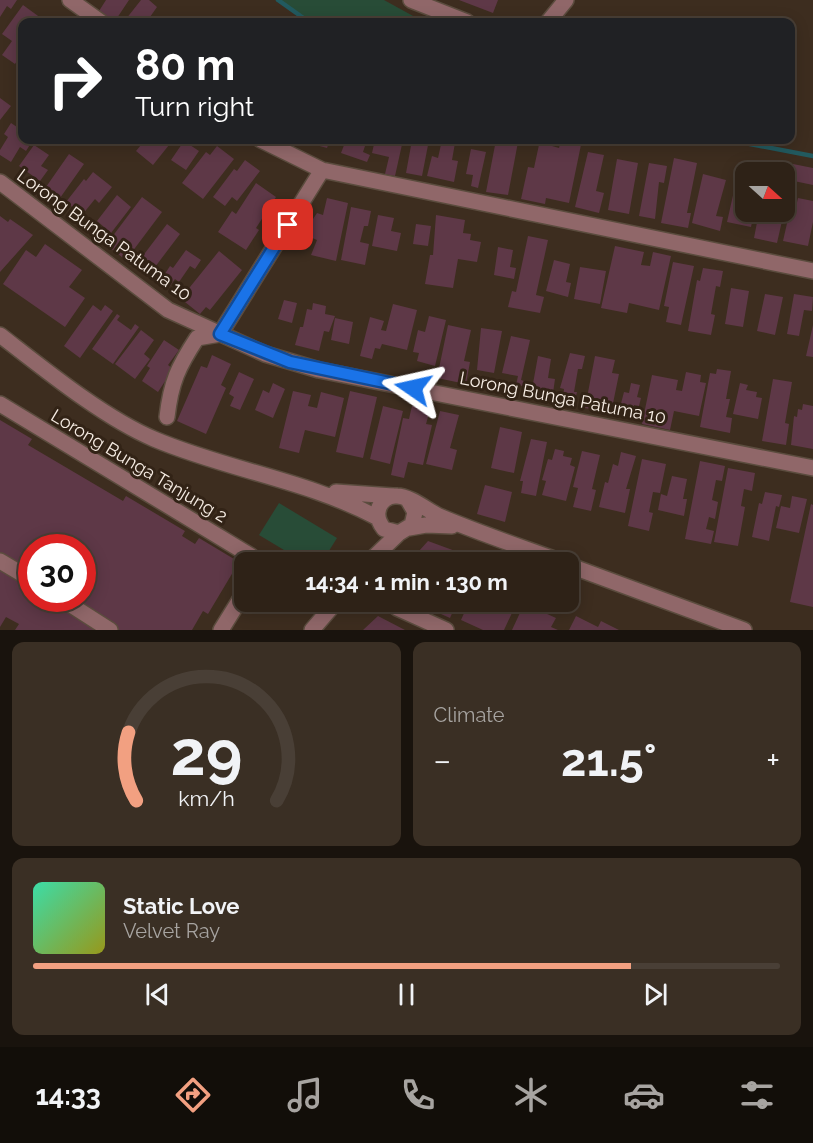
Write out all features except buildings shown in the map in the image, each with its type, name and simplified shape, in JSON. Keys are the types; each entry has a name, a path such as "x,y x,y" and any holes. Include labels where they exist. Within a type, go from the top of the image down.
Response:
{"street":[{"path":"70,0 95,18"},
{"path":"411,0 456,18"},
{"path":"551,18 566,0"},
{"path":"269,144 322,170 813,271"},
{"path":"167,417 171,386 180,365 197,338 220,334 322,170"},
{"name":"Lorong Bunga Patuma 10","path":"0,183 168,310 273,357 319,370 813,468"},
{"path":"0,335 102,410 138,432 174,447 306,486 352,494 401,498 478,532 534,552"},
{"name":"Lorong Bunga Tanjung 2","path":"0,404 244,552"},
{"path":"306,486 379,521 388,532 438,525 478,532"},
{"path":"371,552 381,503 401,498"},
{"path":"380,552 414,521 415,512 401,498"},
{"path":"0,561 18,572"},
{"path":"579,570 703,623 744,630"},
{"path":"221,630 234,609"},
{"path":"82,612 110,630"},
{"path":"312,630 327,612"},
{"path":"406,612 446,630"}],"green space":[{"path":"278,0 384,0 417,18 303,18"},
{"path":"279,503 337,538 328,552 287,552 259,535"}],"waterway":[{"path":"278,0 303,18"},
{"path":"750,144 813,156"}],"route":[{"path":"288,225 220,334 265,354 290,362 319,370 413,388"}]}
